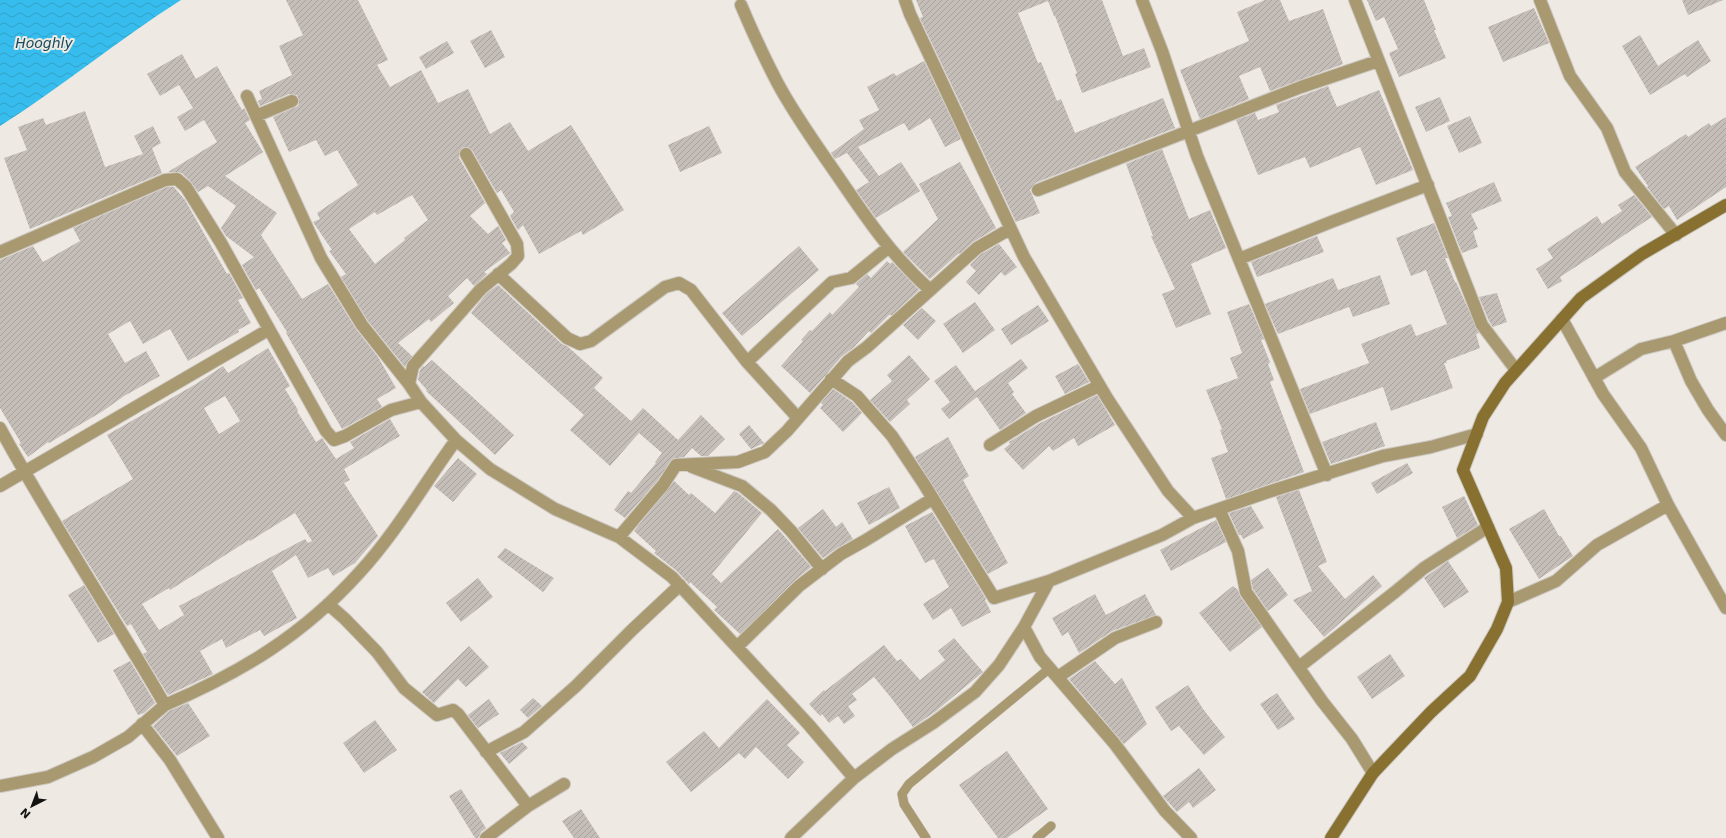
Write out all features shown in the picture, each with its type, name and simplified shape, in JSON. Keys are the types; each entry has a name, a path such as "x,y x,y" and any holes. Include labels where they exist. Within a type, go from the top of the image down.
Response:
{"street":[{"path":"905,0 910,14 1027,264 1100,386 1168,491 1193,518"},
{"path":"1142,0 1162,51 1197,156 1327,474"},
{"path":"1355,0 1482,325 1516,370"},
{"path":"1540,0 1570,76 1607,128 1625,172 1676,235"},
{"path":"741,5 757,43 778,83 871,226 907,269 930,290"},
{"path":"1038,190 1301,87 1378,61"},
{"path":"247,96 321,258 362,325 409,384 421,402 456,440 490,469 526,493 555,509 619,537 680,585 809,724 854,778"},
{"path":"256,116 292,101"},
{"path":"409,384 413,366 481,289 518,256 517,244 466,154"},
{"path":"0,252 165,180 177,179 186,187 221,243 268,330 326,431 334,440 345,436 391,410 421,402"},
{"path":"1239,259 1428,185"},
{"path":"1331,838 1373,773 1431,712 1470,676 1497,629 1508,602 1506,568 1462,470 1483,417 1505,383 1581,298 1642,254 1726,205"},
{"path":"619,537 663,485 676,465 738,462 766,452 848,361 867,347 977,248 1010,229"},
{"path":"747,362 832,282 851,278 889,247"},
{"path":"498,274 567,338 580,344 590,341 665,287 679,283 691,290 747,362 798,418"},
{"path":"1562,320 1603,394 1641,448 1668,505 1726,608"},
{"path":"1594,378 1642,349 1674,341 1726,323"},
{"path":"0,486 25,473 268,330"},
{"path":"1674,341 1691,381 1708,410 1726,435"},
{"path":"831,379 857,396 892,436 994,598 1049,581 1162,535 1193,518 1219,509 1383,456 1431,447 1477,434"},
{"path":"990,445 1036,416 1100,386"},
{"path":"0,428 66,543 124,635 165,705"},
{"path":"0,786 48,777 93,757 128,737 165,705 190,694 254,661 292,635 328,604 360,572 405,514 456,440"},
{"path":"687,464 742,486 781,520 822,569"},
{"path":"736,647 799,586 841,554 932,499"},
{"path":"1508,602 1556,581 1597,545 1668,505"},
{"path":"1219,509 1238,551 1246,592 1322,701 1352,739 1373,773"},
{"path":"1299,667 1424,568 1488,526"},
{"path":"791,838 854,778 892,749 933,723 976,692 999,665 1024,627 1049,581"},
{"path":"486,752 524,732 576,686 680,585"},
{"path":"328,604 377,652 404,688 437,715 453,710 458,714 528,806"},
{"path":"1054,672 1115,638 1156,622"},
{"path":"1024,627 1040,657 1114,743 1165,811 1191,838"},
{"path":"142,724 170,760 218,838"},
{"path":"486,838 528,806 564,784"}],"lane":[{"path":"926,838 904,804 902,794 909,784 1054,672"},
{"path":"1037,838 1052,826"}],"water":[{"name":"Hooghly","path":"0,0 181,0 0,126"}],"building":[{"path":"286,0 358,0 388,60 377,65 390,87 421,70 438,103 468,89 490,134 510,122 528,151 571,125 624,210 583,235 581,231 539,254 523,225 518,230 510,216 514,212 501,190 497,193 472,150 466,147 462,148 459,158 485,203 470,216 488,234 498,226 506,240 502,243 510,253 484,272 487,274 474,286 467,278 448,296 454,303 431,322 429,319 398,343 412,356 405,367 368,321 341,277 346,274 329,251 332,250 313,222 320,219 317,213 358,185 337,150 325,156 316,140 289,152 273,117 298,106 299,102 297,95 289,94 260,106 258,101 262,99 259,91 292,75 279,46 303,35","holes":["412,195 428,220 404,238 405,240 375,264 349,229 375,212 377,215"]},
{"path":"916,0 1102,0 1123,56 1144,48 1151,67 1082,93 1075,74 1077,73 1048,1 1018,13 1038,63 1041,62 1057,101 1061,99 1075,133 1163,98 1175,128 1035,183 1030,190 1040,213 1016,222 920,18 923,17"},
{"path":"1265,0 1280,0 1289,21 1323,9 1343,64 1270,91 1260,67 1239,76 1249,99 1200,119 1180,70 1249,41 1237,12"},
{"path":"1367,0 1424,0 1436,30 1434,30 1446,58 1399,77 1389,53 1398,49 1384,17 1376,21"},
{"path":"1682,0 1723,0 1688,15"},
{"path":"1534,8 1549,43 1503,62 1488,27"},
{"path":"491,30 505,57 485,68 470,41"},
{"path":"1640,35 1658,66 1698,40 1711,61 1687,77 1685,74 1650,95 1622,46"},
{"path":"447,41 454,53 426,69 419,57"},
{"path":"182,54 196,79 217,66 242,110 244,108 250,120 245,123 263,152 225,176 277,213 261,235 302,299 328,284 356,329 378,357 396,388 377,399 382,407 342,429 286,333 287,332 259,288 256,290 242,265 254,257 226,236 221,228 236,206 208,186 198,192 182,173 168,172 217,142 204,120 185,131 177,117 193,108 179,85 160,96 147,74"},
{"path":"924,61 961,139 945,147 930,118 909,131 904,123 858,147 879,176 901,162 920,191 876,218 856,190 869,182 847,153 835,159 831,153 864,129 859,120 879,110 867,87 894,73 896,76"},
{"path":"1328,86 1337,107 1379,90 1413,170 1376,185 1360,147 1310,168 1305,157 1258,175 1236,120 1255,113 1258,120 1279,112 1276,105"},
{"path":"1440,97 1450,121 1426,132 1415,107"},
{"path":"85,111 105,167 143,154 134,136 153,126 161,143 152,148 162,173 30,229 4,158 27,150 18,127 43,118 46,125"},
{"path":"1470,116 1482,143 1459,153 1447,126"},
{"path":"1726,117 1726,187 1677,220 1669,206 1664,209 1647,187 1648,186 1635,167 1686,134 1688,137 1709,123 1711,126"},
{"path":"709,126 722,153 680,172 668,145"},
{"path":"1162,149 1189,219 1210,210 1226,248 1191,264 1211,314 1176,328 1162,294 1175,289 1151,236 1153,236 1126,164"},
{"path":"960,162 996,228 973,242 930,279 903,252 938,219 919,184"},
{"path":"1494,182 1502,201 1471,214 1478,229 1473,231 1478,247 1462,253 1448,217 1452,216 1446,203"},
{"path":"167,187 174,187 185,200 227,274 229,273 243,298 238,300 251,323 238,330 239,332 188,361 170,329 143,344 130,321 108,334 125,363 146,351 160,376 124,396 103,411 49,443 48,442 28,457 19,444 21,443 0,408 0,260 33,246 43,262 80,241 73,228"},
{"path":"1634,195 1652,217 1560,277 1562,281 1548,289 1536,269 1553,258 1547,249 1597,216 1602,224 1622,211 1618,205"},
{"path":"1434,223 1448,258 1445,258 1479,333 1476,334 1480,348 1444,363 1453,388 1391,411 1383,387 1310,414 1300,389 1369,363 1361,344 1411,324 1416,336 1447,324 1426,270 1411,276 1396,238"},
{"path":"1317,236 1324,252 1257,277 1251,262"},
{"path":"999,244 1017,267 1005,276 1001,272 979,295 966,282 976,271 970,265 981,254"},
{"path":"799,246 819,270 742,336 722,313"},
{"path":"887,261 890,264 892,262 919,290 892,315 889,315 871,333 869,331 854,347 842,356 810,393 781,366 803,341 801,340 810,330 812,331 830,312 832,315 859,287 856,284 859,281 867,274 871,278"},
{"path":"1380,275 1390,304 1353,317 1349,307 1278,334 1265,304 1333,278 1338,290"},
{"path":"498,285 562,344 567,346 603,378 594,388 631,421 643,408 678,440 701,415 725,439 708,456 701,456 692,448 684,457 672,459 657,481 625,518 614,510 628,491 631,493 656,463 655,462 662,453 639,433 610,466 570,430 584,415 471,313 486,294"},
{"path":"1497,293 1507,322 1493,327 1479,297"},
{"path":"975,302 995,330 963,353 943,324"},
{"path":"1249,304 1264,339 1261,340 1270,362 1268,364 1274,380 1270,382 1304,472 1226,499 1211,458 1228,452 1220,430 1222,429 1206,390 1238,378 1230,358 1242,353 1227,312"},
{"path":"1038,305 1049,321 1011,345 1001,329"},
{"path":"922,308 936,321 918,340 903,325"},
{"path":"268,348 290,386 285,389 298,410 297,411 316,442 322,438 336,459 354,448 350,442 390,419 400,436 344,469 350,480 344,483 378,536 355,563 333,576 328,568 308,578 296,555 272,571 297,618 264,636 260,630 226,648 222,639 200,651 213,674 168,695 143,654 147,652 131,624 127,626 62,521 133,479 107,435 196,384 223,366 228,373","holes":["225,396 240,421 219,434 204,408","295,513 312,541 308,543 305,539 179,606 184,615 159,630 142,604 169,588 170,590"]},
{"path":"909,355 930,379 907,400 910,404 890,422 870,400 892,381 887,375"},
{"path":"1021,359 1028,368 1008,383 1014,392 1012,394 1026,413 1000,430 977,397 949,419 941,409 950,402 934,381 956,365 975,391"},
{"path":"432,360 514,435 495,455 426,391 427,390 418,380 420,370"},
{"path":"1078,364 1089,382 1065,394 1055,376"},
{"path":"833,389 852,402 862,413 843,432 820,408 823,405 821,403"},
{"path":"1097,395 1115,425 1078,446 1074,438 1053,451 1049,446 1023,470 1004,449 1010,444 1009,442 1040,423"},
{"path":"1376,422 1385,446 1331,464 1322,442"},
{"path":"749,425 764,443 751,449 739,434"},
{"path":"948,437 969,476 963,480 1008,563 988,574 915,457"},
{"path":"458,458 477,474 453,502 434,486"},
{"path":"1407,463 1413,473 1377,494 1371,483"},
{"path":"674,481 689,495 691,493 715,513 734,491 762,513 712,574 721,583 778,529 811,567 794,581 740,634 714,610 717,607 690,582 689,584 677,571 654,553 656,551 634,531"},
{"path":"889,487 900,508 869,525 857,503"},
{"path":"1299,490 1327,562 1318,566 1345,599 1373,575 1382,586 1324,637 1293,600 1312,591 1276,497"},
{"path":"1464,496 1478,525 1457,538 1442,507"},
{"path":"1251,506 1264,528 1243,539 1241,535 1239,535 1229,513"},
{"path":"823,509 836,527 842,522 853,539 823,558 798,528"},
{"path":"1544,509 1559,536 1561,536 1573,556 1539,579 1509,529"},
{"path":"932,512 986,599 985,600 991,612 962,627 951,608 933,620 923,604 949,587 934,559 925,563 905,526"},
{"path":"1216,520 1226,542 1171,571 1160,550"},
{"path":"505,548 554,578 543,592 497,557"},
{"path":"1448,561 1469,592 1444,608 1424,578"},
{"path":"1268,568 1288,595 1268,611 1253,589 1251,580"},
{"path":"478,578 493,597 461,622 446,603"},
{"path":"84,585 114,634 98,643 68,595"},
{"path":"1233,586 1238,590 1240,596 1262,627 1230,652 1199,613"},
{"path":"1095,594 1106,615 1145,594 1156,615 1112,631 1079,653 1068,632 1062,636 1052,618"},
{"path":"954,638 983,672 936,711 913,727 874,677 852,694 857,700 848,706 855,716 844,724 838,716 829,723 822,714 820,716 809,704 824,690 825,691 884,645 897,661 901,659 920,680 945,660 938,651"},
{"path":"469,646 489,667 466,687 458,679 434,703 422,692"},
{"path":"1390,654 1405,676 1372,699 1357,677"},
{"path":"130,661 155,703 144,713 138,715 113,670"},
{"path":"1095,661 1115,684 1122,678 1147,724 1124,744 1069,679"},
{"path":"1188,685 1203,709 1225,737 1204,755 1179,726 1171,731 1155,707"},
{"path":"1277,693 1295,719 1278,730 1260,704"},
{"path":"533,698 542,706 528,718 520,710"},
{"path":"489,699 499,714 478,728 468,715"},
{"path":"767,699 800,733 787,745 804,762 788,779 756,747 745,759 739,753 691,792 666,762 704,731 719,748"},
{"path":"188,703 210,736 177,756 153,726 169,711"},
{"path":"375,720 397,750 364,773 343,743"},
{"path":"522,742 528,748 509,764 500,753"},
{"path":"1007,751 1048,809 1007,838 998,838 959,785"},
{"path":"1199,768 1216,790 1193,808 1189,802 1177,812 1163,796"},
{"path":"461,789 486,828 481,832 478,838 475,838 449,796"},
{"path":"581,809 600,838 574,838 562,821"}]}
